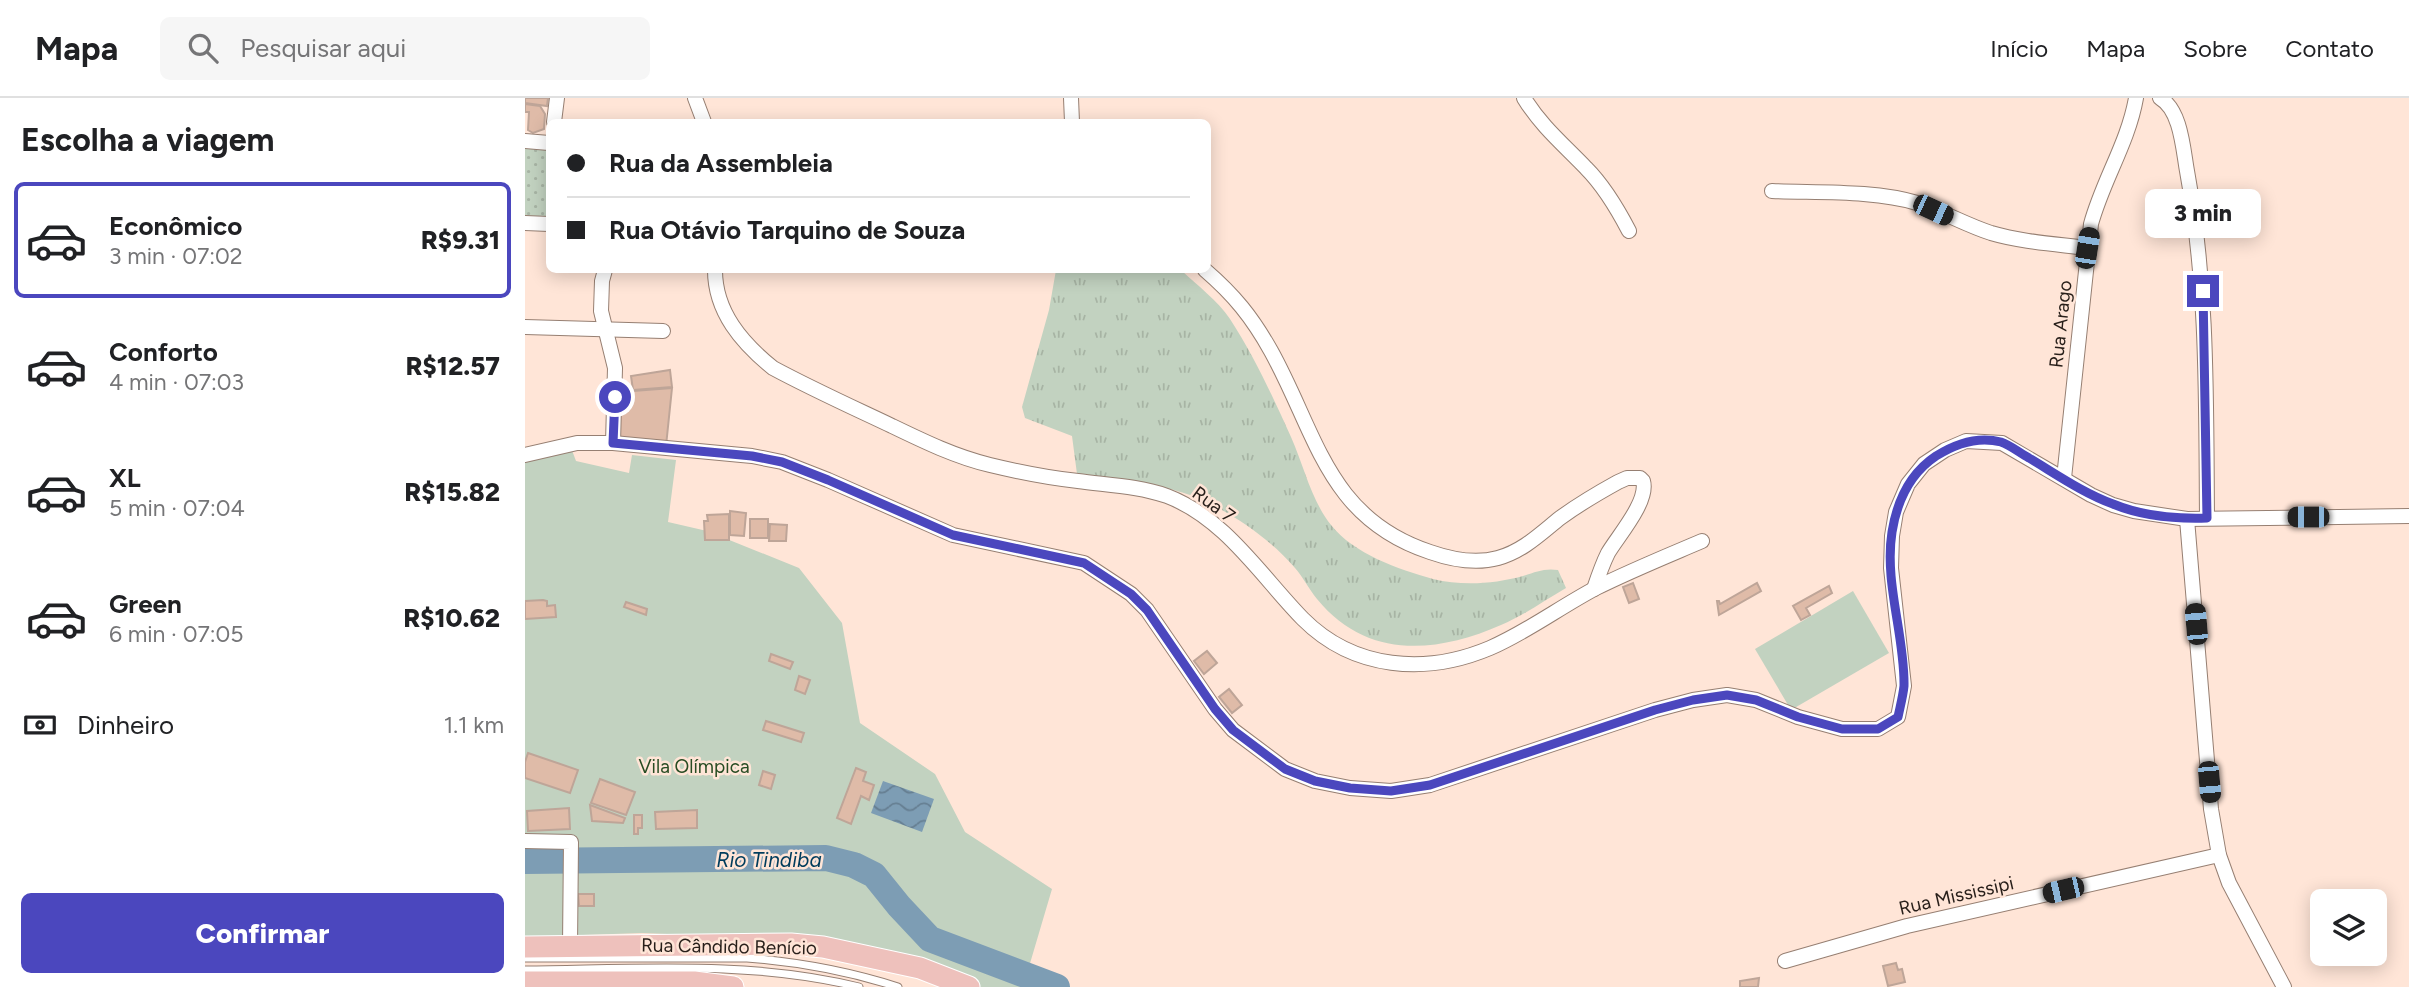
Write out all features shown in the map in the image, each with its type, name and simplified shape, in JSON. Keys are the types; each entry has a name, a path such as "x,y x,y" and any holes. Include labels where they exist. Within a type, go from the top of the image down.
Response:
{"main road":[{"name":"Rua Cândido Benício","path":"525,947 751,943 823,947 920,968 969,987"},
{"name":"Rua Cândido Benício","path":"525,982 694,982 733,987"}],"street":[{"path":"554,119 557,98"},
{"path":"695,98 703,119"},
{"path":"1071,98 1072,119"},
{"path":"1524,98 1539,121 1607,191 1629,231"},
{"name":"Rua Arago","path":"2064,478 2087,248 2097,203 2127,137 2136,98"},
{"path":"2160,98 2166,102 2175,117 2182,141 2202,271 2207,518"},
{"path":"525,141 546,143"},
{"path":"1772,191 1893,198 1916,203 1994,234 2087,248"},
{"path":"525,223 546,224"},
{"path":"604,273 601,311 615,368 613,443"},
{"name":"Rua 7","path":"715,273 720,303 734,330 750,349 773,368 936,447 986,465 1031,474 1124,486 1166,496 1193,509 1216,525 1306,621 1329,639 1363,657 1394,664 1430,664 1490,648 1594,589 1702,541"},
{"path":"1208,273 1233,294 1251,317 1272,353 1314,445 1340,488 1366,517 1415,547 1463,560 1497,558 1530,543 1560,518 1618,482 1627,478 1640,478 1644,491 1636,510 1608,554 1594,589"},
{"path":"525,327 663,331"},
{"path":"525,455 577,443 613,443 752,456 782,462 828,480 953,535 1084,563 1131,594 1147,610 1215,709 1233,730 1259,750 1285,769 1315,781 1350,788 1391,791 1430,785 1466,774 1655,710 1727,695 1756,700 1798,717 1842,729 1878,729 1898,717 1904,686 1891,568 1896,512 1908,484 1924,464 1945,450 1966,441 2003,443 2091,495 2134,511 2187,519 2409,516"},
{"path":"2187,519 2211,809 2219,855 2229,883 2284,987"},
{"path":"525,841 569,841 572,851 570,946"},
{"name":"Rua Mississipi","path":"1785,961 1907,926 2219,855"}],"lane":[{"path":"525,958 747,958 813,965 898,987"},
{"path":"525,970 762,971 819,978 859,987"}],"green space":[{"path":"525,140 546,141 546,224 525,223"},
{"path":"1055,273 1184,273 1230,319 1270,392 1313,494 1324,515 1341,535 1377,559 1433,579 1455,583 1489,582 1544,570 1558,570 1566,588 1501,625 1451,642 1403,645 1379,641 1357,632 1336,619 1275,547 1252,529 1214,506 1178,491 1149,484 1077,474 1072,436 1025,418 1022,407 1049,310"},
{"name":"Vila Olímpica","path":"570,445 576,461 629,473 632,455 676,460 668,522 707,531 799,568 842,623 860,723 935,774 965,832 1052,889 1023,987 976,987 798,939 642,933 525,937 525,456"},
{"path":"1853,591 1889,653 1791,710 1755,649"}],"water":[{"path":"883,781 934,799 922,832 871,813"}],"building":[{"path":"525,98 548,98 547,106 525,103"},
{"path":"525,104 540,106 545,114 544,129 533,133 528,130 529,112 525,112"},
{"path":"670,370 672,387 633,390 631,376"},
{"path":"672,388 666,446 619,440 620,392"},
{"path":"730,511 746,513 744,536 730,535"},
{"path":"729,514 729,540 705,540 704,521 708,521 707,515"},
{"path":"750,519 768,519 768,538 750,538"},
{"path":"770,524 787,525 786,541 769,541"},
{"path":"1633,583 1639,599 1629,603 1623,587"},
{"path":"1757,583 1761,591 1719,615 1717,601 1720,604"},
{"path":"1829,586 1832,593 1806,608 1810,615 1801,620 1793,606"},
{"path":"525,601 547,601 547,606 555,605 556,617 525,619"},
{"path":"626,602 647,609 646,615 624,607"},
{"path":"1207,651 1217,663 1204,674 1194,661"},
{"path":"771,654 793,662 790,669 769,661"},
{"path":"799,676 810,680 805,694 795,690"},
{"path":"1229,689 1242,705 1232,713 1219,697"},
{"path":"766,721 804,733 801,742 763,730"},
{"path":"528,753 578,770 570,793 525,778"},
{"path":"856,768 866,772 863,781 874,785 869,800 861,796 851,824 837,818"},
{"path":"763,771 775,775 771,789 759,785"},
{"path":"600,779 635,792 626,815 591,803"},
{"path":"590,805 625,818 623,823 592,821"},
{"path":"569,808 570,829 528,831 527,811"},
{"path":"697,810 697,828 656,829 655,812"},
{"path":"634,815 642,815 642,828 638,828 638,834 634,834"},
{"path":"578,894 594,894 594,906 579,906"},
{"path":"1896,963 1898,970 1902,969 1905,982 1888,986 1883,966"},
{"path":"1759,978 1758,987 1740,987 1740,981"}],"waterway":[{"name":"Rio Tindiba","path":"525,861 826,858 854,865 874,875 930,939 1057,987"}],"route":[{"path":"615,397 613,443 752,456 782,462 953,535 1084,563 1103,573 1147,610 1215,709 1233,730 1259,750 1285,769 1315,781 1350,788 1391,791 1430,785 1466,774 1655,710 1727,695 1756,700 1798,717 1842,729 1878,729 1898,717 1904,686 1891,568 1896,512 1908,484 1924,464 1945,450 1966,441 2003,443 2113,505 2156,515 2187,519 2207,518 2203,291"}]}
